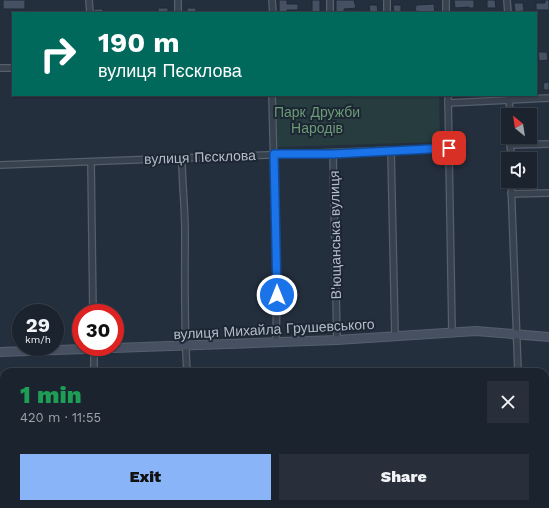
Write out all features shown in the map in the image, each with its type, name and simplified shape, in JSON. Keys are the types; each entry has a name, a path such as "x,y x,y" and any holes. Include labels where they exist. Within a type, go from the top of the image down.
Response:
{"street":[{"path":"89,0 90,12"},
{"path":"178,0 178,12"},
{"path":"272,0 272,12"},
{"path":"330,0 330,12"},
{"path":"387,0 387,12"},
{"path":"446,0 446,12"},
{"path":"507,0 508,12"},
{"path":"0,68 12,68"},
{"path":"272,96 277,287 276,342"},
{"path":"448,96 452,332"},
{"path":"448,103 509,97 549,98"},
{"path":"509,97 510,108"},
{"path":"510,152 510,145 549,144"},
{"name":"вулиця Пєсклова","path":"0,165 182,159 274,154 333,154 449,148"},
{"path":"391,151 395,336"},
{"name":"В'ющанська вулиця","path":"333,154 337,340"},
{"path":"182,159 182,178 185,204 185,346 187,368"},
{"path":"91,162 93,304"},
{"path":"511,188 518,368"},
{"path":"511,194 549,193"},
{"name":"вулиця Михайла Грушевського","path":"124,347 337,340 476,331 516,333 549,337"},
{"name":"вулиця Михайла Грушевського","path":"0,352 72,349"},
{"path":"94,356 94,368"}],"green space":[{"name":"Парк Дружби Народів","path":"274,96 439,96 440,142 275,147"}],"building":[{"path":"3,0 25,0 25,9 3,9"},
{"path":"279,0 287,0 287,4 298,4 298,10 279,12"},
{"path":"312,0 320,0 320,12 312,12"},
{"path":"336,0 354,0 356,8 344,9 344,12 336,12"},
{"path":"454,0 474,0 474,8 455,8"},
{"path":"487,0 495,0 496,8 487,8"},
{"path":"545,0 549,0 549,10 536,10 536,3 545,3"},
{"path":"514,3 523,3 524,11 515,12"},
{"path":"434,4 435,12 415,11 416,5"},
{"path":"369,5 377,5 378,12 370,12"},
{"path":"393,5 401,5 401,12 394,12"},
{"path":"158,8 168,8 168,12 158,12"},
{"path":"187,8 196,8 196,12 187,12"},
{"path":"94,9 103,9 103,12 94,12"},
{"path":"538,52 547,52 548,60 539,61"},
{"path":"549,82 549,90 544,90 543,83"}],"route":[{"path":"277,295 274,154 333,154 449,148"}]}
